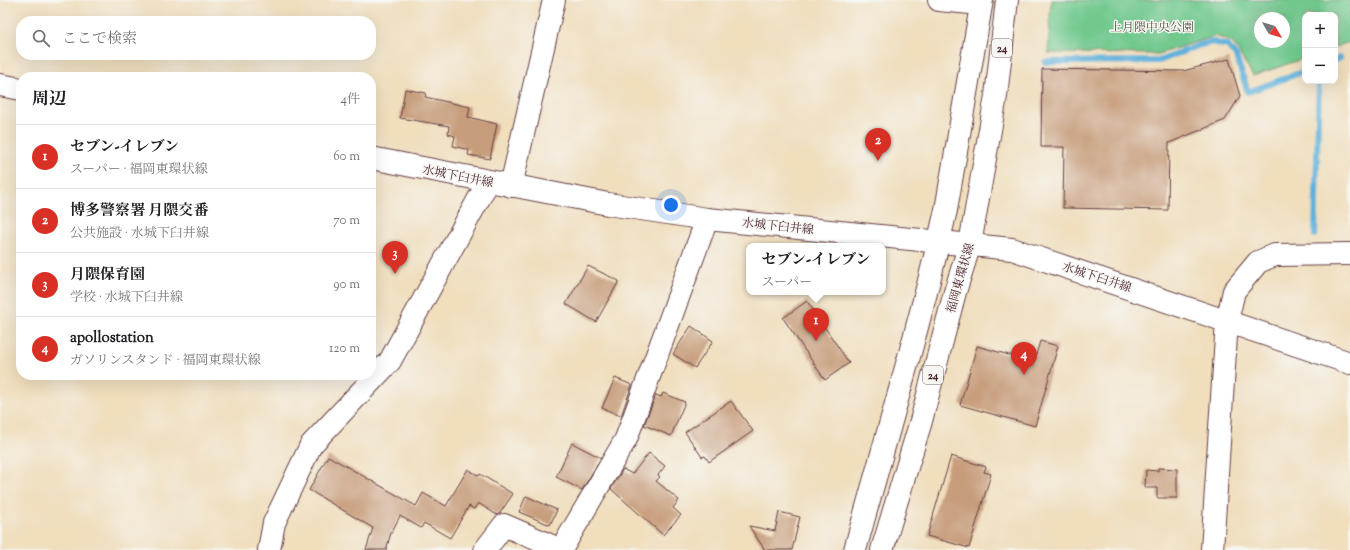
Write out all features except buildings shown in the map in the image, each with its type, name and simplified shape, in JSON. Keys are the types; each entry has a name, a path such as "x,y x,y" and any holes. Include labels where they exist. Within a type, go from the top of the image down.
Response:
{"main road":[{"path":"510,186 554,0"},
{"path":"939,0 981,2"},
{"name":"福岡東環状線","path":"882,550 970,244 996,96 1008,0"},
{"name":"24","path":"855,550 894,412 939,242 946,210 981,2"},
{"path":"0,85 16,89"},
{"name":"水城下臼井線","path":"376,159 488,182 608,204 707,219 1012,249 1350,363"},
{"path":"376,376 390,361 488,182"},
{"path":"485,550 504,524 561,550 626,438 707,219"},
{"path":"1212,550 1226,320 1234,291 1258,262 1275,255 1350,254"},
{"path":"269,550 274,523 311,446 372,380"}],"green space":[{"name":"上月隈中央公園","path":"1051,0 1350,0 1350,42 1338,46 1338,12 1302,12 1302,59 1253,76 1233,43 1216,36 1158,54 1048,53"}],"waterway":[{"path":"1045,62 1159,61 1200,45 1213,42 1228,46 1236,56 1248,92 1302,72"},
{"path":"1315,235 1319,84"}],"place":[{"name":"博多警察署 月隈交番","path":"878,161"},
{"name":"月隈保育園","path":"395,274"},
{"name":"セブン-イレブン","path":"816,341"},
{"name":"apollostation","path":"1024,375"}]}
